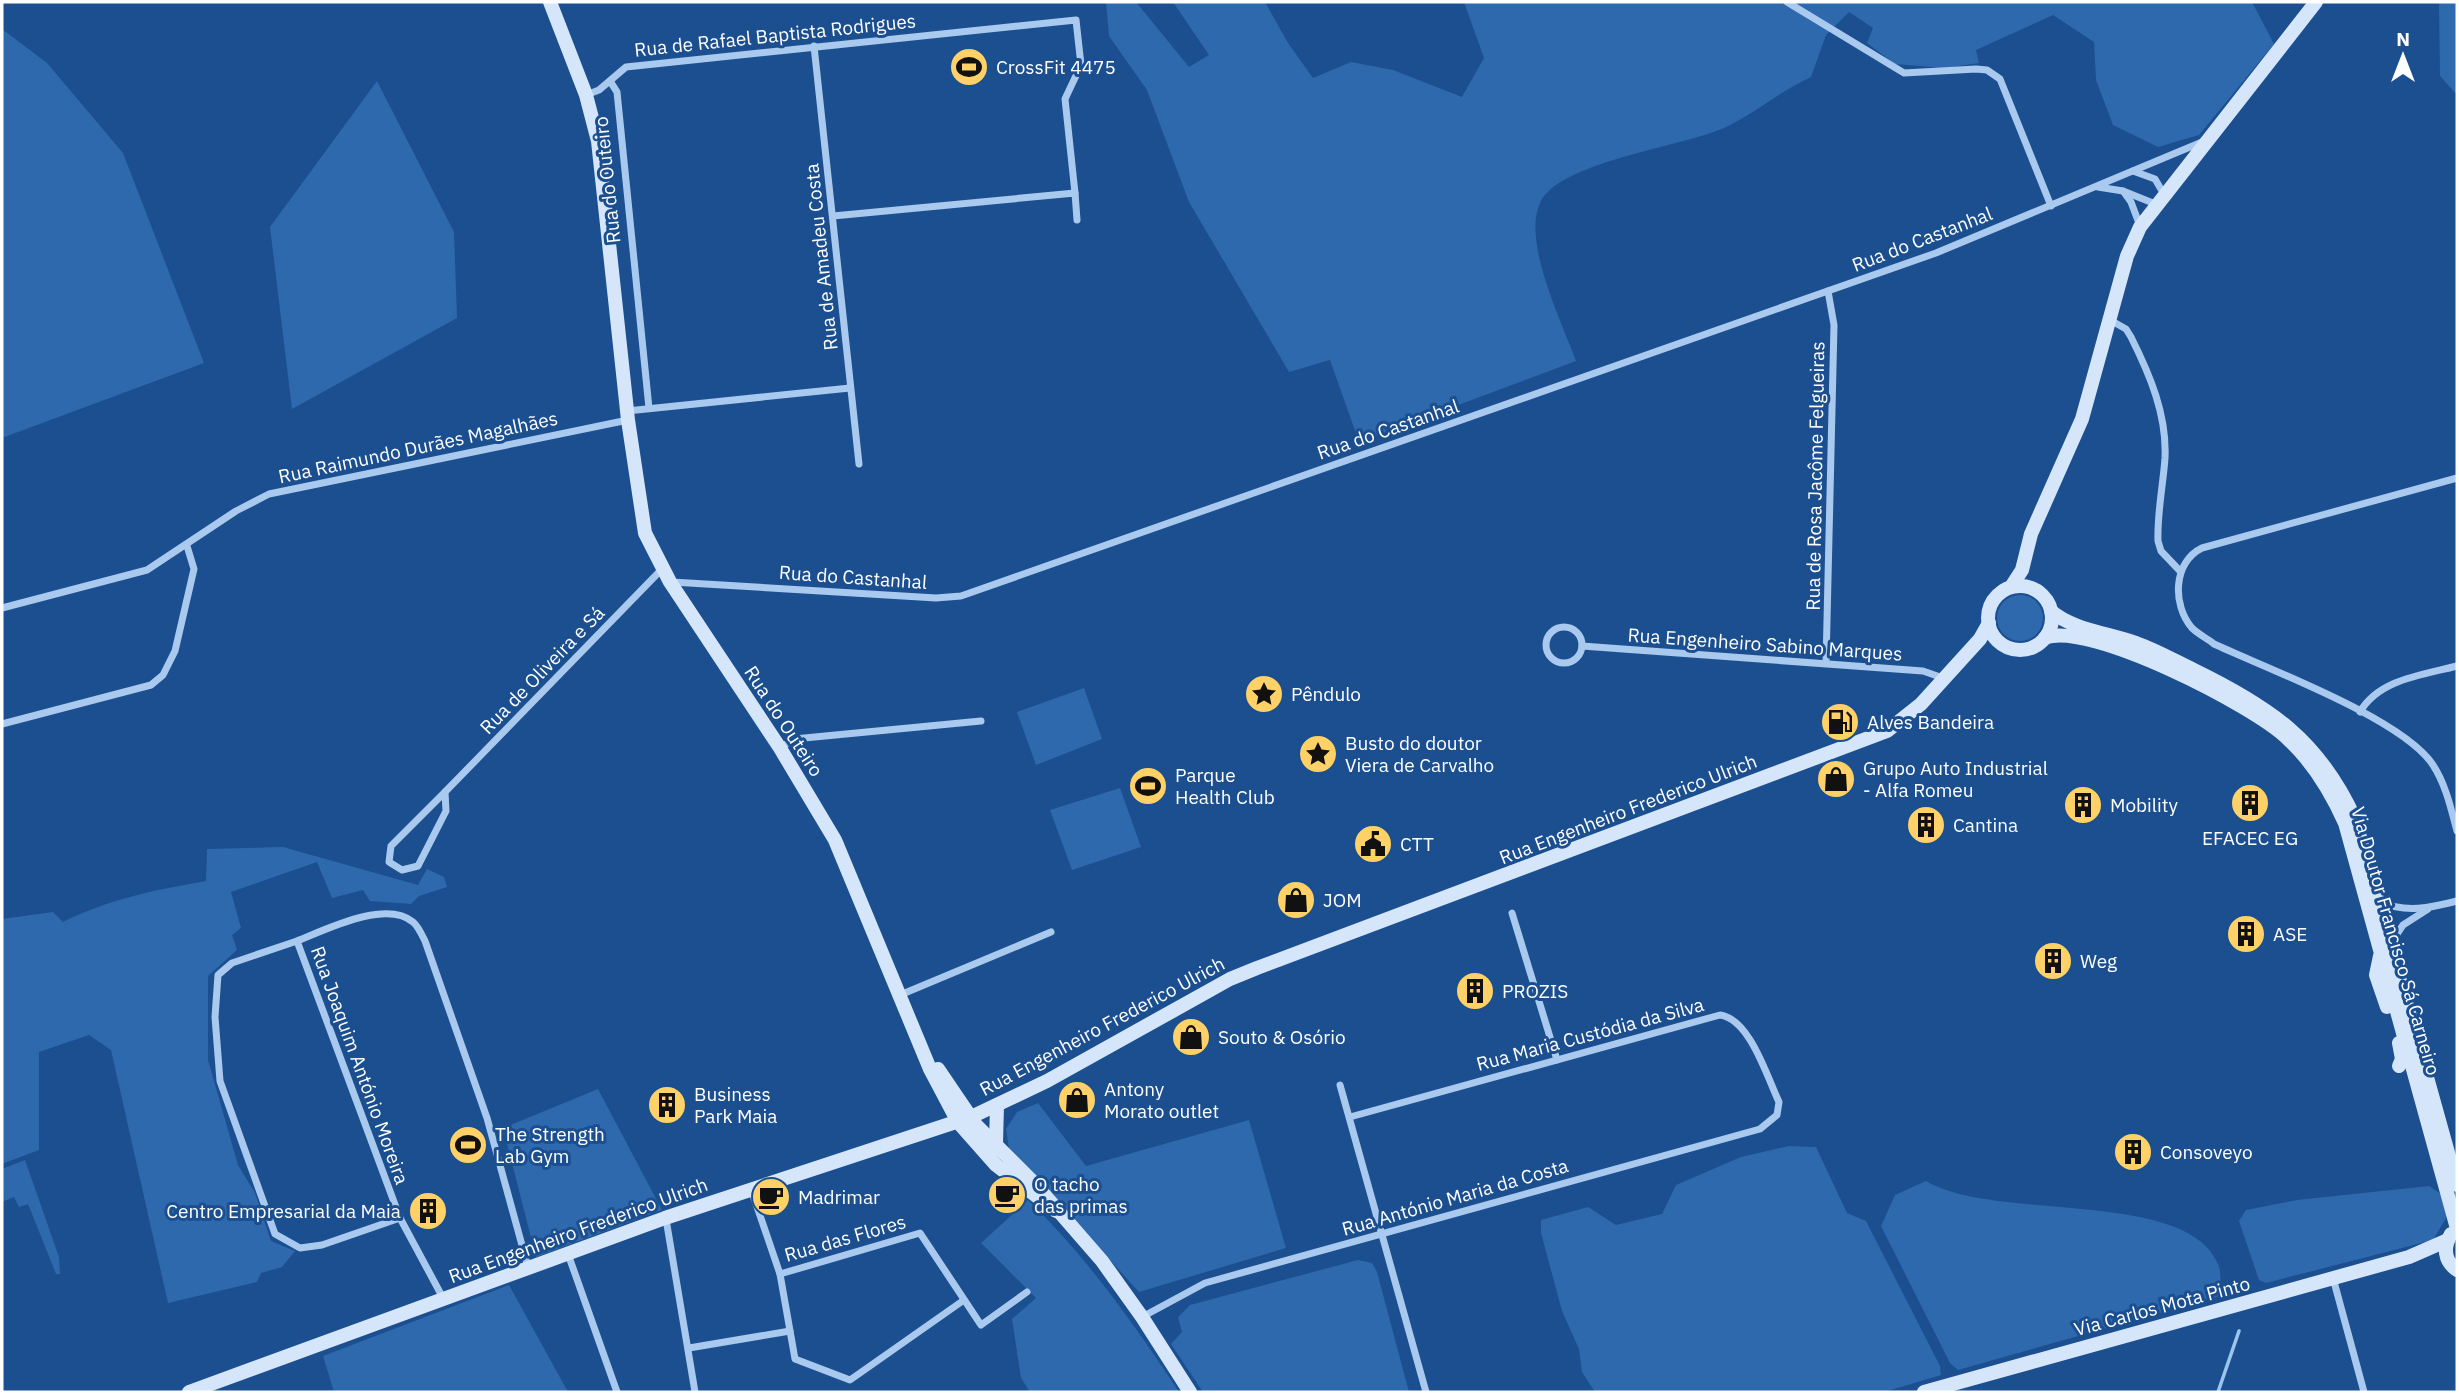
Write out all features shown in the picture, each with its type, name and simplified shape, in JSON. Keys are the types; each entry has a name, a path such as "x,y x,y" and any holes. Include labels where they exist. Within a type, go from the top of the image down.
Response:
{"main road":[{"name":"Rua do Outeiro","path":"550,2 586,95 598,141 627,415 638,506 645,533 666,575 780,748 835,840 924,1052 964,1120"},
{"path":"2011,648 1995,638 1989,623 1990,608 1994,599 2011,587 2020,575 2031,534 2082,419 2127,256 2140,227 2316,2"},
{"path":"2025,559 2032,589"},
{"path":"1964,654 1989,646 2029,648 2045,638 2050,630 2051,611 2041,594 2032,589 2011,587"},
{"name":"Via Doutor Francisco Sá Carneiro","path":"2051,611 2066,621 2146,647 2234,689 2260,704 2301,737 2332,774 2355,819 2378,901 2386,948"},
{"name":"Rua Engenheiro Frederico Ulrich","path":"189,1392 665,1218 964,1120 1257,968 1887,731 1921,704 1980,639 1989,623"},
{"name":"Via Doutor Francisco Sá Carneiro","path":"2045,638 2061,634 2074,635 2140,657 2236,702 2288,738 2322,780 2345,823 2386,948 2451,1184 2457,1224"},
{"path":"2386,948 2376,975 2402,1052 2399,1066"},
{"path":"996,1143 997,1105"},
{"path":"964,1120 996,1143 1102,1261 1190,1392"},
{"path":"964,1120 996,1165 1056,1211"},
{"path":"2415,1128 2424,1134 2431,1160 2451,1184"},
{"path":"2453,1266 2445,1252 2457,1224"},
{"name":"Via Carlos Mota Pinto","path":"1924,1392 2409,1257 2448,1240"},
{"name":"Via Carlos Mota Pinto","path":"2409,1257 2453,1266"}],"street":[{"path":"1787,2 1904,74 1976,69 1987,70 2000,79 2051,206"},
{"name":"Rua de Rafael Baptista Rodrigues","path":"610,81 626,67 1076,20 1081,65 1065,99 1074,192"},
{"name":"Rua de Amadeu Costa","path":"814,47 859,464"},
{"name":"Rua do Outeiro","path":"586,95 599,90 610,81 617,92 649,408"},
{"name":"Rua do Castanhal","path":"666,575 936,598 961,596 1936,253 2209,139"},
{"path":"2130,171 2145,173 2155,179 2162,201"},
{"path":"2097,187 2162,201"},
{"path":"2123,191 2132,202 2140,227"},
{"path":"833,216 1074,192 1077,220"},
{"name":"Rua de Rosa Jacôme Felgueiras","path":"1826,663 1834,325 1828,291"},
{"path":"2110,320 2126,330 2131,337 2155,390 2164,430 2165,456 2158,541 2161,551 2180,571"},
{"path":"627,415 649,408 850,388"},
{"name":"Rua Raimundo Durães Magalhães","path":"2,608 120,579 159,564 236,511 277,492 627,415"},
{"path":"2457,478 2202,548 2192,553 2180,571 2181,609 2193,628 2214,644 2398,731 2423,752 2440,778 2457,831"},
{"path":"2,724 150,685 163,675 175,651 194,569 187,546"},
{"name":"Rua de Oliveira e Sá","path":"445,792 446,811 418,866 402,870 389,862 391,846 445,792 666,575"},
{"name":"Rua Engenheiro Sabino Marques","path":"1558,628 1570,628 1579,635 1582,646 1578,656 1562,662 1549,653 1547,641 1558,628"},
{"name":"Rua Engenheiro Sabino Marques","path":"1582,646 1923,671 1944,678"},
{"path":"2360,712 2374,693 2382,688 2457,666"},
{"path":"780,748 794,739 981,720"},
{"path":"2378,901 2395,908 2428,908 2457,901"},
{"path":"2386,948 2403,925 2428,908"},
{"name":"Rua Joaquim António Moreira","path":"443,1298 400,1218 297,941 379,913 400,916 414,922 425,940 487,1118 528,1267"},
{"path":"1512,913 1557,1060"},
{"path":"900,995 1051,932"},
{"path":"297,941 232,963 218,975 215,1017 220,1081 275,1234 300,1248 322,1245 400,1218"},
{"name":"Rua Maria Custódia da Silva","path":"1350,1117 1712,1017 1730,1016 1744,1028 1779,1102 1777,1115"},
{"path":"1340,1085 1426,1392"},
{"name":"Rua António Maria da Costa","path":"1142,1317 1205,1283 1760,1129 1777,1115"},
{"path":"751,1188 780,1274 795,1359 850,1380 964,1300 981,1325 1027,1292"},
{"path":"665,1218 695,1392"},
{"name":"Rua das Flores","path":"780,1274 920,1233 964,1300"},
{"path":"568,1253 617,1392"},
{"path":"2333,1278 2364,1392"},
{"path":"689,1348 790,1331"}],"shaded area":[{"path":"1106,2 1136,2 1189,67 1209,55 1173,2 1265,2 1288,43 1313,78 1351,62 1393,70 1462,97 1484,58 1464,2 2252,2 2274,44 2199,135 2158,147 2113,125 2096,80 2094,42 2053,15 1976,50 1979,63 1945,68 1895,64 1867,43 1873,28 1849,12 1826,35 1811,77 1724,128 1623,157 1570,177 1551,189 1540,203 1536,219 1536,239 1540,260 1576,361 1359,442 1330,360 1289,372 1189,202 1147,90 1109,36"},
{"path":"2439,2 2457,2 2457,95 2440,76"},
{"path":"2,29 47,63 123,153 204,363 2,438"},
{"path":"377,81 454,232 457,318 292,409 270,227"},
{"path":"2020,595 2036,602 2043,618 2036,634 2020,641 2004,634 1997,618 2004,602"},
{"path":"1084,688 1102,739 1036,765 1017,712"},
{"path":"1120,788 1141,847 1072,870 1050,810"},
{"path":"283,847 418,885 427,869 444,877 447,887 419,896 411,904 370,901 363,890 332,898 317,862 231,892 241,928 232,935 237,950 208,976 208,1060 238,1165 255,1193 271,1241 295,1251 282,1267 261,1273 257,1282 168,1303 111,1050 89,1035 39,1052 39,1150 2,1164 2,919 53,912 63,922 115,901 206,881 207,849"},
{"path":"598,1089 662,1210 536,1257 503,1128"},
{"path":"1038,1103 1086,1166 1249,1120 1286,1248 1139,1292 1009,1148 1006,1129 1017,1112"},
{"path":"1789,1146 1816,1147 1847,1213 1866,1221 1940,1366 1941,1375 1884,1392 1595,1392 1582,1372 1579,1349 1562,1311 1541,1233 1541,1220 1588,1207 1616,1225 1662,1214 1676,1185 1741,1157"},
{"path":"25,1160 59,1257 60,1274 56,1274 28,1204 19,1207 14,1197 2,1202 2,1169"},
{"path":"1926,1181 1957,1193 1996,1201 2129,1215 2168,1225 2199,1240 2218,1264 2220,1296 1958,1370 1950,1363 1881,1226 1895,1195"},
{"path":"2429,1186 2441,1194 2448,1215 2433,1240 2266,1283 2259,1280 2239,1221 2246,1210 2297,1200"},
{"path":"1028,1200 1070,1244 1109,1292 1179,1392 1030,1392 1021,1378 1012,1319 1036,1298 981,1243"},
{"path":"1358,1260 1372,1263 1377,1272 1409,1392 1203,1392 1171,1344 1182,1332 1178,1317 1190,1305"},
{"path":"509,1285 568,1392 334,1392 323,1356"}],"waterway":[{"path":"2218,1392 2239,1331"}],"place":[{"name":"CrossFit 4475","path":"969,67"},
{"name":"Pêndulo","path":"1264,694"},
{"name":"Alves Bandeira","path":"1840,722"},
{"name":"Busto do doutor Viera de Carvalho","path":"1318,754"},
{"name":"Grupo Auto Industrial - Alfa Romeu","path":"1836,779"},
{"name":"Parque Health Club","path":"1148,786"},
{"name":"EFACEC EG","path":"2250,803"},
{"name":"Mobility","path":"2083,805"},
{"name":"Cantina","path":"1926,825"},
{"name":"CTT","path":"1373,844"},
{"name":"JOM","path":"1296,900"},
{"name":"ASE","path":"2246,934"},
{"name":"Weg","path":"2053,961"},
{"name":"PROZIS","path":"1475,991"},
{"name":"Souto & Osório","path":"1191,1037"},
{"name":"Antony Morato outlet","path":"1077,1100"},
{"name":"Business Park Maia","path":"667,1105"},
{"name":"The Strength Lab Gym","path":"468,1145"},
{"name":"Consoveyo","path":"2133,1152"},
{"name":"O tacho das primas","path":"1007,1195"},
{"name":"Madrimar","path":"771,1197"},
{"name":"Centro Empresarial da Maia","path":"428,1211"}]}
